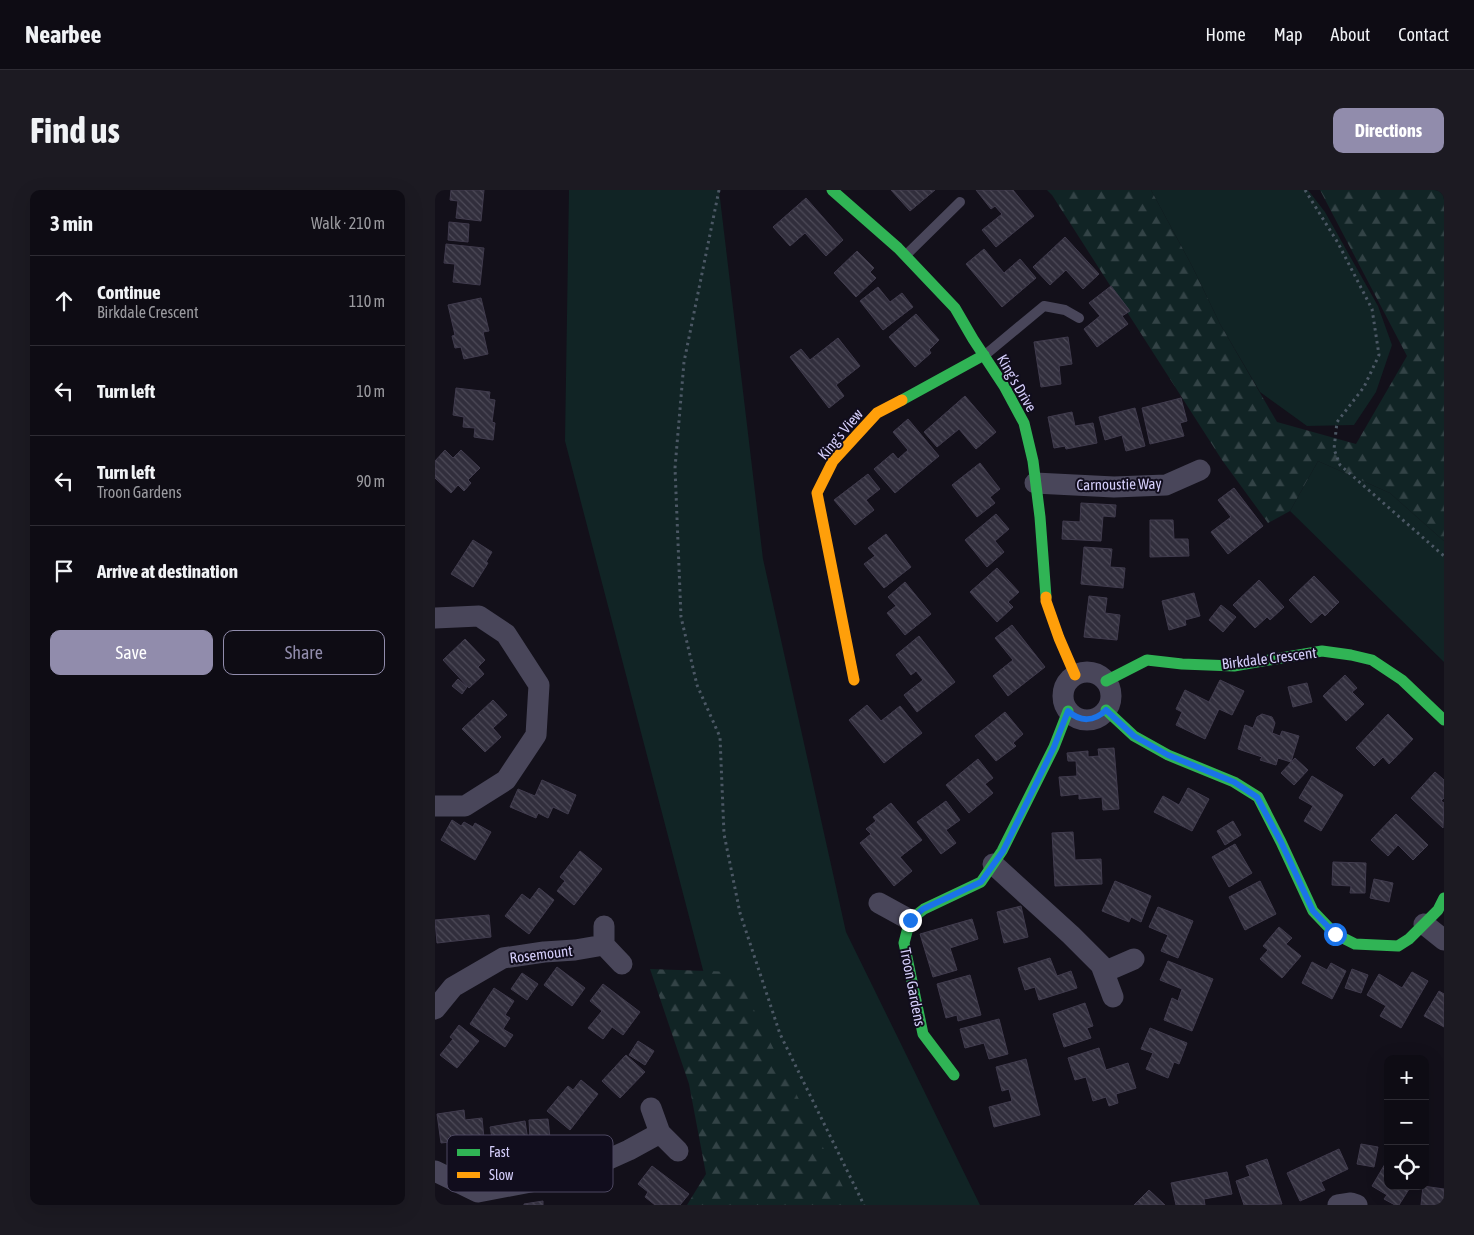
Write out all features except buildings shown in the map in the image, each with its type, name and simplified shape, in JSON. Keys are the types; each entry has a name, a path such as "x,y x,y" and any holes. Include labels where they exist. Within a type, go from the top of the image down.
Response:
{"street":[{"name":"King's Drive","path":"831,190 905,256 955,308 1004,386 1024,422 1033,461 1040,517 1046,601 1075,675"},
{"name":"King's View","path":"854,680 817,492 833,462 877,413 984,355"},
{"name":"Carnoustie Way","path":"1035,483 1114,487 1166,484 1200,470"},
{"path":"435,618 479,616 506,634 539,685 536,736 506,780 465,806 435,806"},
{"name":"Birkdale Crescent","path":"1106,681 1147,660 1182,664 1234,666 1322,651 1372,660 1402,680 1444,720"},
{"path":"1082,672 1095,673 1106,681 1111,696 1106,710 1101,715 1087,720 1074,716 1068,711 1063,698 1063,691 1069,679 1075,675 1082,672"},
{"path":"1106,710 1134,736 1168,755 1234,782 1257,797 1281,842 1313,911 1335,934 1355,944 1398,946 1409,939 1438,910 1444,898"},
{"path":"879,903 910,920 923,909 981,882 1003,851 1054,747 1068,711"},
{"path":"993,864 1071,935 1101,966 1113,997"},
{"name":"Troon Gardens","path":"910,920 904,943 923,1034 954,1074"},
{"path":"1424,924 1444,940"},
{"name":"Rosemount","path":"435,1009 453,987 503,958 575,950 604,935 621,964"},
{"path":"1104,972 1134,959"},
{"path":"651,1108 660,1133 678,1151"},
{"path":"613,1157 660,1133"},
{"path":"435,1171 447,1177"},
{"path":"1338,1205 1351,1203 1357,1205"}],"lane":[{"path":"905,256 960,202"},
{"path":"984,355 1044,306 1065,310 1079,318"}],"path":[{"path":"719,190 684,362 682,381 675,468 681,617 697,685 720,738 724,834 740,913 780,1034 865,1205"},
{"path":"1305,190 1338,243 1372,309 1379,355 1364,387 1337,422 1334,449 1340,465 1444,556"}],"green space":[{"path":"569,190 719,190 763,559 846,932 980,1205 824,1205 734,1089 565,441"},
{"path":"1047,190 1151,190 1192,266 1220,324 1277,422 1356,444 1407,356 1320,190 1444,190 1444,541 1390,493 1318,461 1290,511 1268,523 1222,460"},
{"path":"1151,190 1308,190 1325,212 1378,306 1392,345 1376,392 1354,425 1307,426 1260,392 1220,324 1192,266"},
{"path":"1318,461 1390,493 1444,541 1444,662 1290,511"},
{"path":"650,969 735,972 852,1205 687,1205 706,1174 689,1084"}],"traffic: fast":[{"path":"832,190 898,248 955,308 1004,386 1024,423 1033,461 1040,517 1046,597"},
{"path":"902,400 984,355"},
{"path":"1106,681 1147,660 1182,664 1234,666 1322,651 1372,660 1402,680 1444,720"},
{"path":"1106,710 1134,736 1168,755 1234,782 1258,797 1313,911 1335,934 1355,944 1398,946 1409,939 1438,910 1444,898"},
{"path":"954,1075 923,1034 904,943 910,920 924,909 981,882 1002,851 1054,747 1068,711"}],"traffic: slow":[{"path":"854,680 817,493 833,461 877,413 902,400"},
{"path":"1046,597 1059,638 1075,675"}],"route":[{"path":"910,920 923,909 981,882 1003,851 1054,747 1068,711 1080,719 1087,720 1101,715 1106,710 1134,736 1168,755 1234,782 1257,797 1281,842 1313,911 1335,934"}]}
